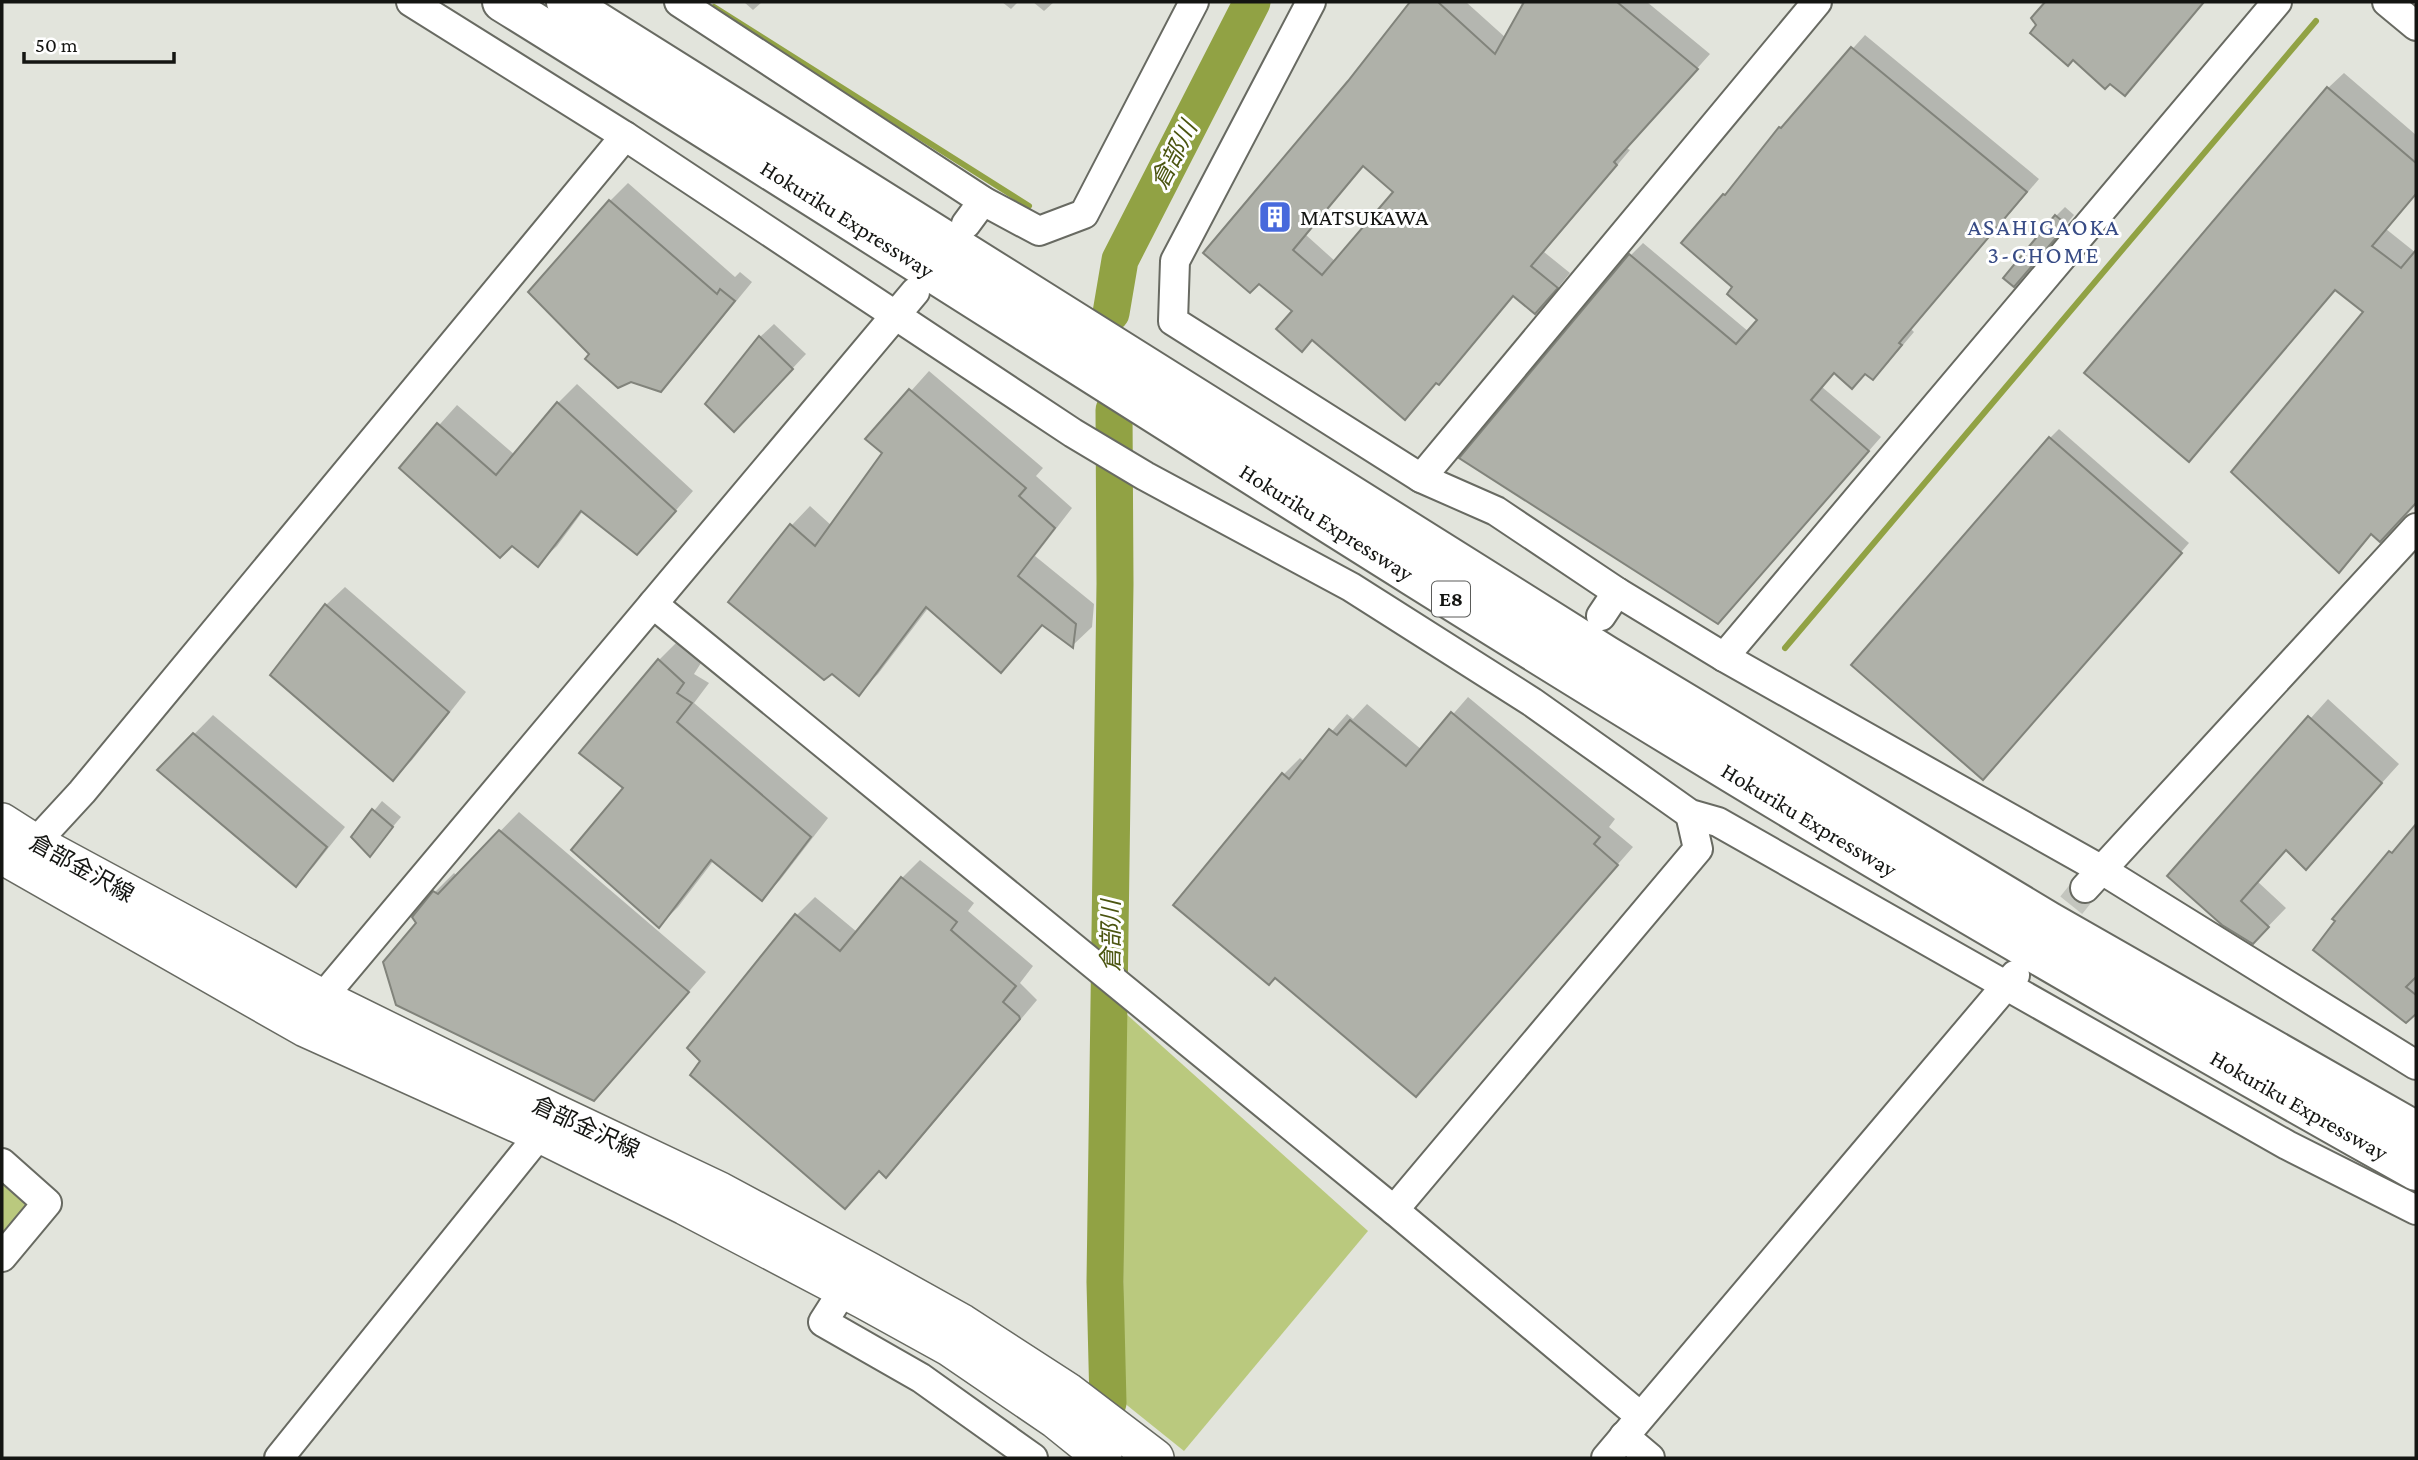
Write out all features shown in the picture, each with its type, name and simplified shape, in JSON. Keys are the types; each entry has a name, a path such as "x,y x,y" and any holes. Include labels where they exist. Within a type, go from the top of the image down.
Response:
{"highway":[{"name":"Hokuriku Expressway","path":"502,2 1368,548 1787,807 2031,951 2416,1171"},
{"name":"Hokuriku Expressway","path":"566,2 1606,655 2050,922 2416,1131"}],"main road":[{"name":"倉部金沢線","path":"2,822 13,860 313,1013 540,1134 685,1206 844,1289 948,1348 1147,1451"},
{"name":"倉部金沢線","path":"313,1013 551,1111 720,1191 962,1323 1061,1406 1103,1458"}],"street":[{"path":"411,2 625,136 1073,433 1145,476 1351,587 1532,702 1690,814 1718,822 2010,981 2287,1145 2416,1210"},
{"path":"679,2 983,201 1039,231 1084,214 1194,2"},
{"path":"1311,2 1175,261 1172,321 1421,478 1496,512 1617,592 2093,879 2416,1065"},
{"path":"1421,478 1817,2"},
{"path":"1724,657 2277,2"},
{"path":"2387,2 2416,26"},
{"path":"13,860 91,781 625,136"},
{"path":"966,224 983,201"},
{"path":"313,1013 915,292"},
{"path":"2093,879 2416,528"},
{"path":"1601,616 1617,592"},
{"path":"653,604 1394,1210 1632,1426 1650,1458"},
{"path":"1532,702 1549,678"},
{"path":"1394,1210 1698,849 1690,814"},
{"path":"1606,1458 2010,981"},
{"path":"279,1458 540,1134"},
{"path":"2,1163 47,1202 2,1257"},
{"path":"844,1289 823,1322 920,1378 1033,1458"}],"green space":[{"path":"1124,1012 1368,1231 1184,1451 1123,1402"},
{"path":"2,1168 35,1206 2,1247"}],"building":[{"path":"1410,2 1438,2 1495,54 1524,2 1617,2 1698,69 1614,162 1617,165 1531,266 1558,288 1535,314 1513,296 1439,385 1436,383 1405,420 1312,340 1302,352 1276,329 1292,311 1259,284 1250,293 1203,253 1348,81","holes":["1363,166 1393,192 1322,275 1293,250"]},
{"path":"2045,2 2204,2 2125,96 2110,84 2105,89 2073,60 2068,66 2030,33 2036,25 2031,18"},
{"path":"1851,47 2027,192 1899,343 1902,345 1873,380 1865,374 1852,389 1834,373 1811,400 1869,451 1718,624 1459,458 1629,254 1736,344 1757,320 1727,294 1732,287 1681,243"},
{"path":"2327,87 2416,163 2416,194 2372,246 2401,268 2416,250 2416,503 2380,542 2371,534 2339,573 2231,472 2363,312 2335,290 2189,462 2084,373"},
{"path":"609,200 717,294 720,289 735,301 661,392 631,382 618,388 585,359 589,354 528,292"},
{"path":"2055,215 2067,225 2014,287 2003,278"},
{"path":"759,336 793,369 734,432 705,404"},
{"path":"909,389 1026,488 1019,496 1055,528 1018,576 1076,624 1073,648 1042,625 1001,673 926,607 859,696 832,674 824,680 728,602 790,524 815,546 882,453 865,439"},
{"path":"557,402 676,511 637,555 581,511 538,567 512,546 500,558 399,468 437,423 496,475"},
{"path":"2049,437 2182,553 1983,780 1851,665"},
{"path":"325,604 449,712 393,781 270,675"},
{"path":"658,659 684,683 677,693 692,703 677,722 811,837 762,901 711,860 659,928 571,850 623,788 579,753"},
{"path":"1451,712 1600,837 1594,844 1618,865 1416,1097 1275,978 1269,985 1173,905 1282,773 1289,779 1329,729 1337,735 1350,720 1406,766"},
{"path":"2308,716 2382,783 2306,870 2286,850 2241,901 2269,927 2253,944 2222,925 2167,876"},
{"path":"193,733 327,847 296,887 157,770"},
{"path":"372,809 393,827 370,857 351,837"},
{"path":"2416,824 2416,977 2406,987 2416,995 2416,1014 2406,1023 2313,950 2335,921 2332,919 2389,851 2392,853"},
{"path":"499,830 689,992 594,1101 396,1005 383,962 416,923 412,917 433,891 438,894"},
{"path":"901,877 957,922 951,930 1016,986 1003,1002 1020,1019 886,1178 879,1171 845,1209 690,1075 700,1061 687,1048 795,914 840,951"}],"waterway":[{"name":"倉部川","path":"1111,313 1120,260 1252,2"},
{"path":"714,7 1029,206"},
{"path":"1785,648 2316,21"},
{"name":"倉部川","path":"1092,1447 1108,1403 1105,1282 1115,584 1114,410"}],"tunnel":[{"path":"2045,938 2085,888"}],"place":[{"name":"MATSUKAWA","path":"1275,217"}],"district":[{"name":"ASAHIGAOKA 3-CHOME","path":"2044,241"}]}
